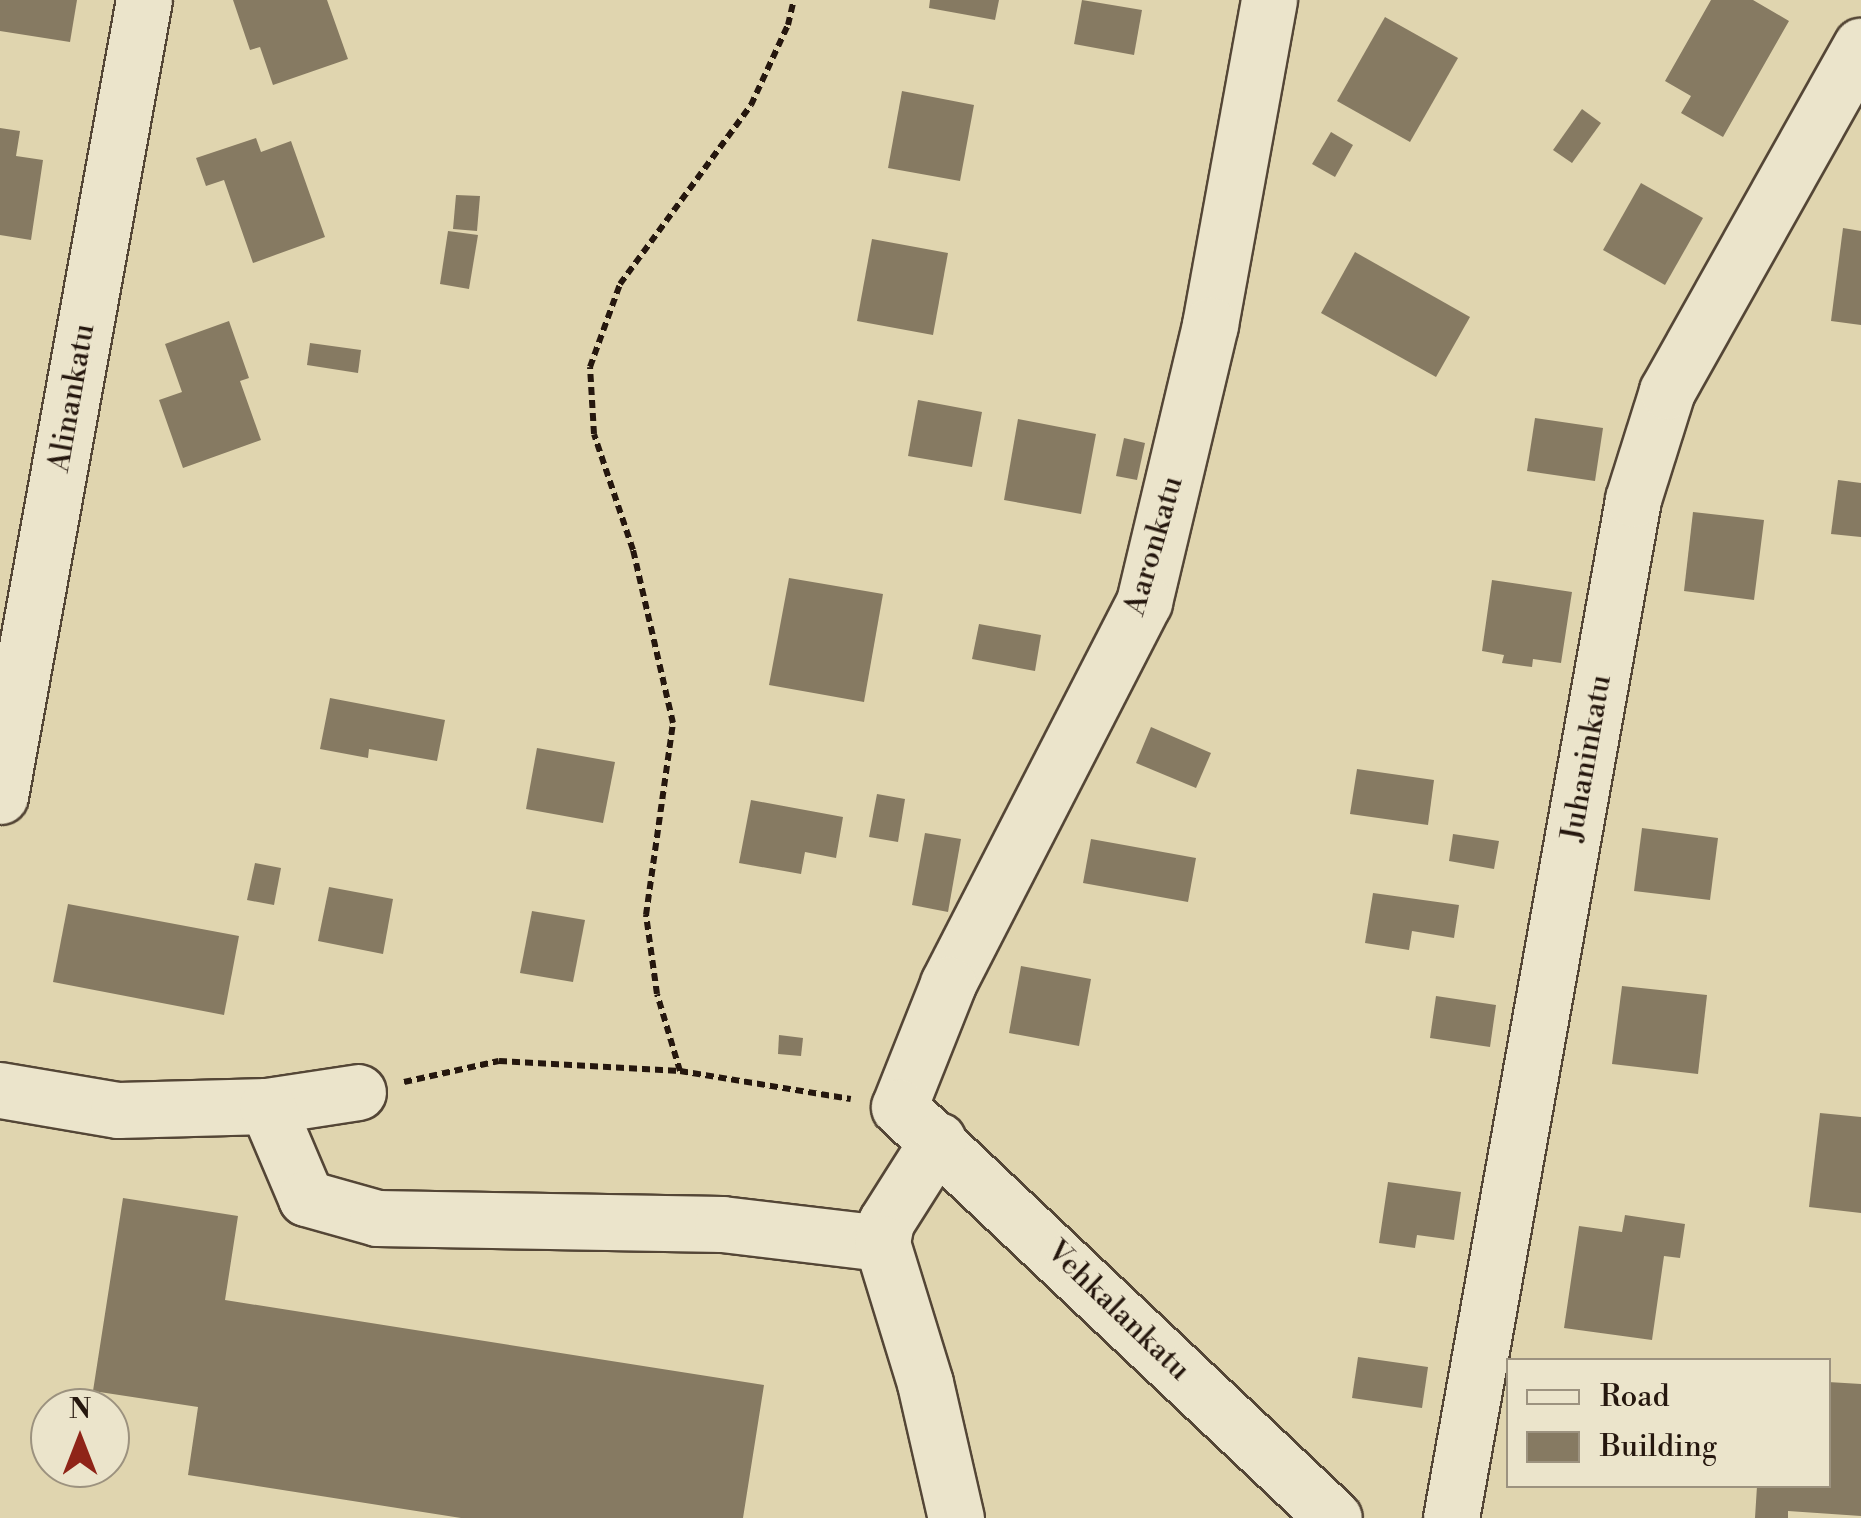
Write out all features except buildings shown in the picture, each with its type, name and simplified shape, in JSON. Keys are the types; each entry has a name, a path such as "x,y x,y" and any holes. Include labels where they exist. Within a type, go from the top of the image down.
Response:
{"street":[{"name":"Alinankatu","path":"0,796 144,0"},
{"name":"Aaronkatu","path":"882,1242 919,1124 948,984 1144,602 1210,324 1269,0"},
{"name":"Juhaninkatu","path":"1451,1518 1633,499 1667,390 1861,46"},
{"path":"0,1090 118,1110 267,1106 358,1092"},
{"path":"267,1106 306,1198 376,1218 722,1224 882,1242 925,1382 956,1518"},
{"name":"Vehkalankatu","path":"919,1124 1334,1518"}],"path":[{"path":"680,1072 657,994 646,915 674,723 633,550 594,434 590,367 620,284 751,105 788,25 794,0"},
{"path":"358,1092 500,1061 680,1072 919,1124"}]}
